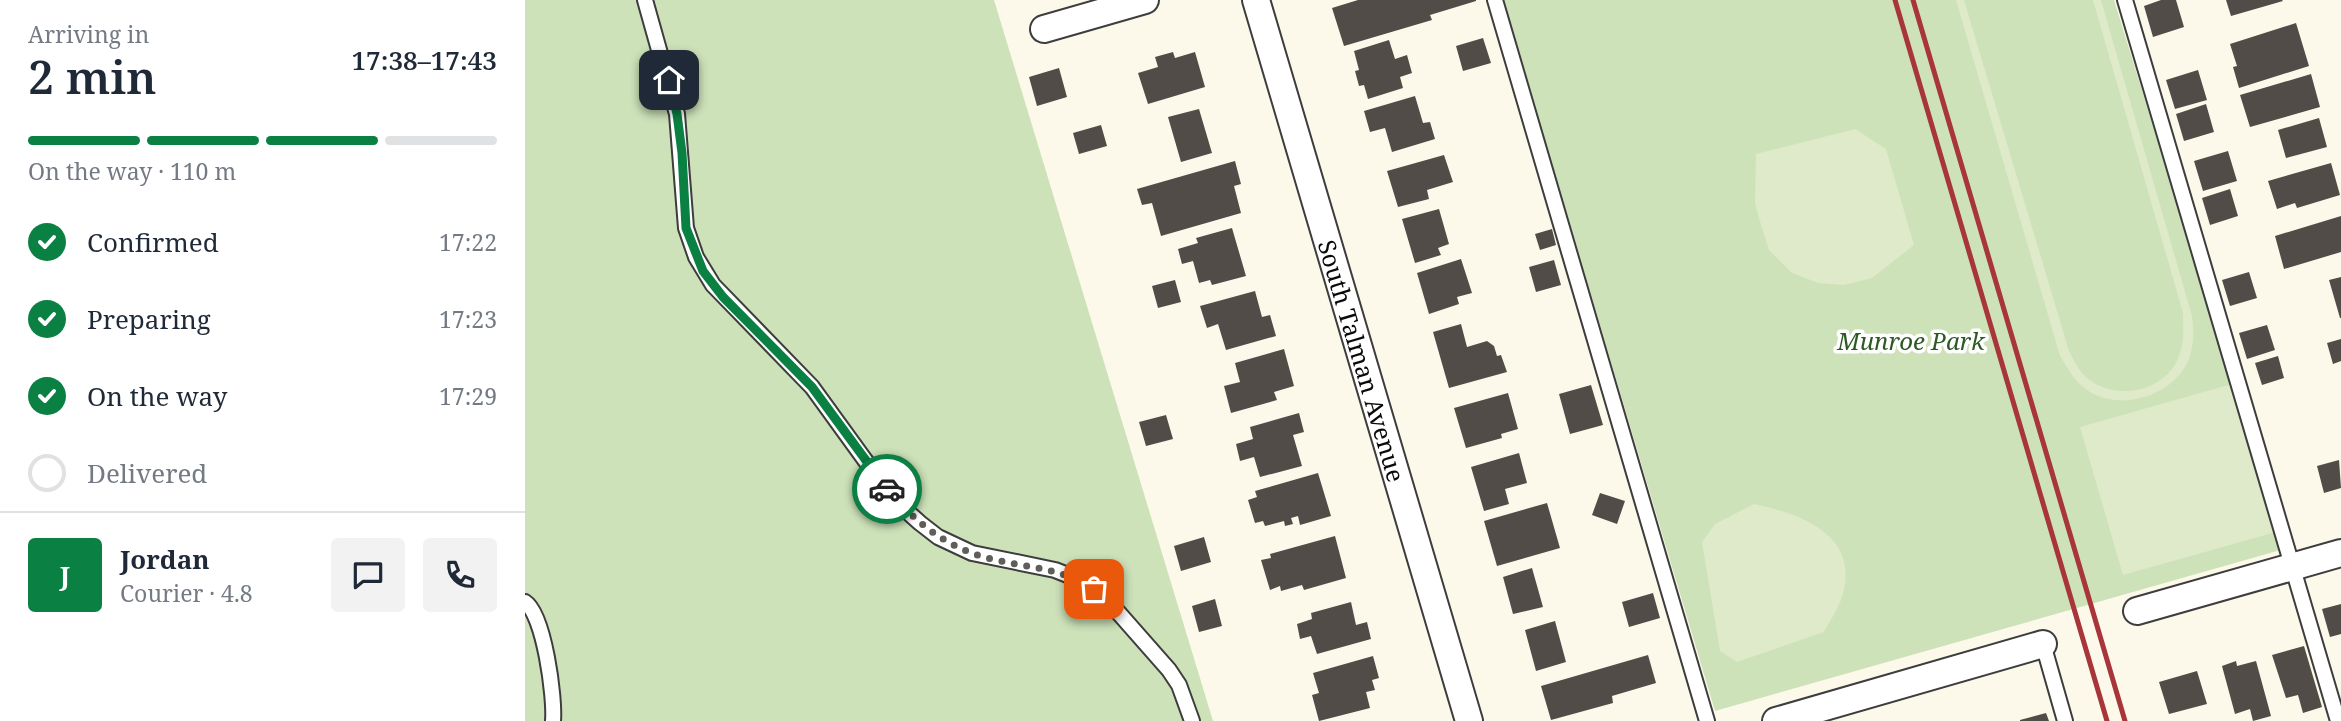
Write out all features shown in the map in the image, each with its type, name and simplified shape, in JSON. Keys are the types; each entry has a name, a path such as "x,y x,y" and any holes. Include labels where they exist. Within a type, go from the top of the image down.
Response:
{"street":[{"path":"1044,29 1145,0"},
{"name":"South Talman Avenue","path":"1256,0 1469,721"},
{"path":"2137,611 2341,553"},
{"path":"1776,721 2043,644"}],"lane":[{"path":"645,0 677,114 686,228 696,257 713,285 812,387 901,506 938,537 972,554 1055,570 1083,581 1094,589 1110,603 1169,670 1179,685 1192,721"},
{"path":"1495,0 1707,721"},
{"path":"2125,0 2338,721"},
{"path":"525,601 534,610 549,668 553,690 553,721"},
{"path":"2043,644 2066,721"}],"green space":[{"path":"525,0 994,0 1213,721 525,721"},
{"name":"Munroe Park","path":"1503,0 2114,0 2284,549 1715,711"},
{"path":"1956,0 1964,0 2069,351 2079,369 2099,385 2112,390 2139,390 2163,378 2173,368 2182,345 2183,313 2093,0 2101,0 2192,316 2193,338 2189,359 2182,372 2159,391 2130,400 2100,397 2079,383 2060,356"},
{"path":"1855,129 1886,149 1914,245 1872,278 1844,285 1818,283 1792,273 1769,250 1755,203 1756,154"},
{"path":"2232,384 2276,532 2123,575 2080,427"},
{"path":"1754,504 1791,514 1823,531 1835,543 1843,558 1846,576 1842,597 1824,632 1737,662 1720,651 1702,542 1715,524"}],"building":[{"path":"1358,0 1476,1 1430,15 1432,20 1344,46 1332,8"},
{"path":"2161,0 2176,0 2184,27 2153,37 2144,6"},
{"path":"2226,0 2282,0 2283,1 2231,16"},
{"path":"2296,23 2309,66 2239,88 2233,67 2237,66 2230,44"},
{"path":"1483,38 1491,63 1463,71 1456,46"},
{"path":"1389,40 1395,59 1407,55 1412,73 1400,77 1403,88 1368,99 1364,85 1359,86 1355,71 1359,70 1354,51"},
{"path":"1173,52 1175,58 1195,52 1205,87 1148,104 1138,73 1158,67 1155,57"},
{"path":"1059,68 1067,97 1037,106 1029,77"},
{"path":"2198,70 2207,100 2175,109 2166,80"},
{"path":"2311,74 2320,107 2250,127 2240,95"},
{"path":"1415,96 1423,123 1430,122 1435,139 1392,152 1385,128 1370,132 1364,111"},
{"path":"2206,104 2214,132 2184,141 2176,114"},
{"path":"1199,109 1212,153 1181,162 1168,117"},
{"path":"2319,118 2327,147 2286,158 2278,130"},
{"path":"1101,125 1107,146 1079,154 1073,133"},
{"path":"2228,151 2237,181 2203,191 2194,161"},
{"path":"1444,155 1453,182 1427,190 1429,199 1398,207 1387,171"},
{"path":"1235,161 1241,184 1234,186 1241,213 1161,236 1152,203 1142,205 1137,189"},
{"path":"2331,163 2340,195 2297,208 2295,203 2277,209 2268,181"},
{"path":"2230,189 2238,216 2210,225 2202,198"},
{"path":"1439,209 1449,244 1438,248 1441,255 1415,263 1402,219"},
{"path":"2341,216 2341,252 2284,269 2275,236"},
{"path":"1232,228 1246,276 1212,285 1210,280 1199,283 1193,261 1182,264 1178,249 1198,243 1196,238"},
{"path":"1552,229 1556,245 1540,250 1535,234"},
{"path":"1461,259 1472,293 1457,297 1459,304 1429,314 1417,273"},
{"path":"1554,260 1561,285 1536,292 1529,267"},
{"path":"2249,272 2257,298 2230,306 2222,280"},
{"path":"2341,277 2341,318 2340,318 2329,280"},
{"path":"1175,280 1181,302 1158,308 1152,286"},
{"path":"1255,291 1262,317 1270,315 1276,336 1226,350 1218,324 1207,328 1200,306"},
{"path":"1461,324 1467,347 1487,341 1494,346 1497,356 1501,355 1507,372 1449,388 1433,332"},
{"path":"2267,325 2275,350 2247,359 2239,333"},
{"path":"2341,339 2341,361 2333,364 2327,343"},
{"path":"1284,349 1294,386 1274,392 1277,400 1231,413 1224,386 1240,382 1235,363"},
{"path":"2278,356 2284,378 2262,385 2255,363"},
{"path":"1591,385 1603,425 1570,434 1559,394"},
{"path":"1508,393 1518,429 1501,434 1502,438 1466,448 1454,408"},
{"path":"1299,413 1304,432 1293,435 1302,466 1260,477 1254,457 1240,461 1236,444 1253,439 1250,427"},
{"path":"1166,415 1173,439 1146,446 1139,422"},
{"path":"1519,453 1527,483 1505,489 1509,504 1484,511 1471,467"},
{"path":"2339,460 2341,488 2324,493 2317,466"},
{"path":"1318,473 1331,516 1300,525 1298,516 1291,518 1293,524 1285,526 1284,521 1265,526 1263,521 1255,523 1248,500 1257,497 1255,491"},
{"path":"1600,493 1625,501 1617,524 1592,515"},
{"path":"1547,503 1560,548 1497,566 1484,521"},
{"path":"1335,536 1346,578 1304,590 1302,585 1281,591 1280,586 1270,590 1261,560 1271,558 1270,554"},
{"path":"1204,537 1211,562 1181,571 1174,546"},
{"path":"1532,568 1543,607 1513,614 1503,577"},
{"path":"1653,593 1660,618 1629,627 1622,602"},
{"path":"1215,599 1222,626 1199,632 1192,606"},
{"path":"1351,602 1356,625 1367,622 1371,639 1317,654 1311,636 1300,639 1297,624 1312,619 1311,613"},
{"path":"2341,604 2341,634 2330,637 2322,609"},
{"path":"1555,621 1566,662 1536,671 1525,630"},
{"path":"2304,646 2322,707 2303,713 2298,695 2286,698 2272,655"},
{"path":"1648,655 1656,683 1612,696 1613,703 1551,720 1541,686"},
{"path":"1373,656 1379,678 1372,680 1375,690 1366,692 1370,708 1319,721 1312,695 1319,693 1313,673"},
{"path":"2236,661 2237,666 2256,661 2271,716 2253,721 2250,709 2235,714 2222,666"},
{"path":"2197,671 2207,704 2169,714 2159,682"},
{"path":"2046,713 2049,721 2020,721 2020,720"}],"railway":[{"path":"1895,0 2107,721"},
{"path":"1913,0 2125,721"}],"way so far":[{"path":"887,489 920,523 954,546 993,559 1055,570 1083,581 1094,589"}],"route":[{"path":"669,80 682,153 686,228 703,271 723,297 812,387 887,489"}]}
